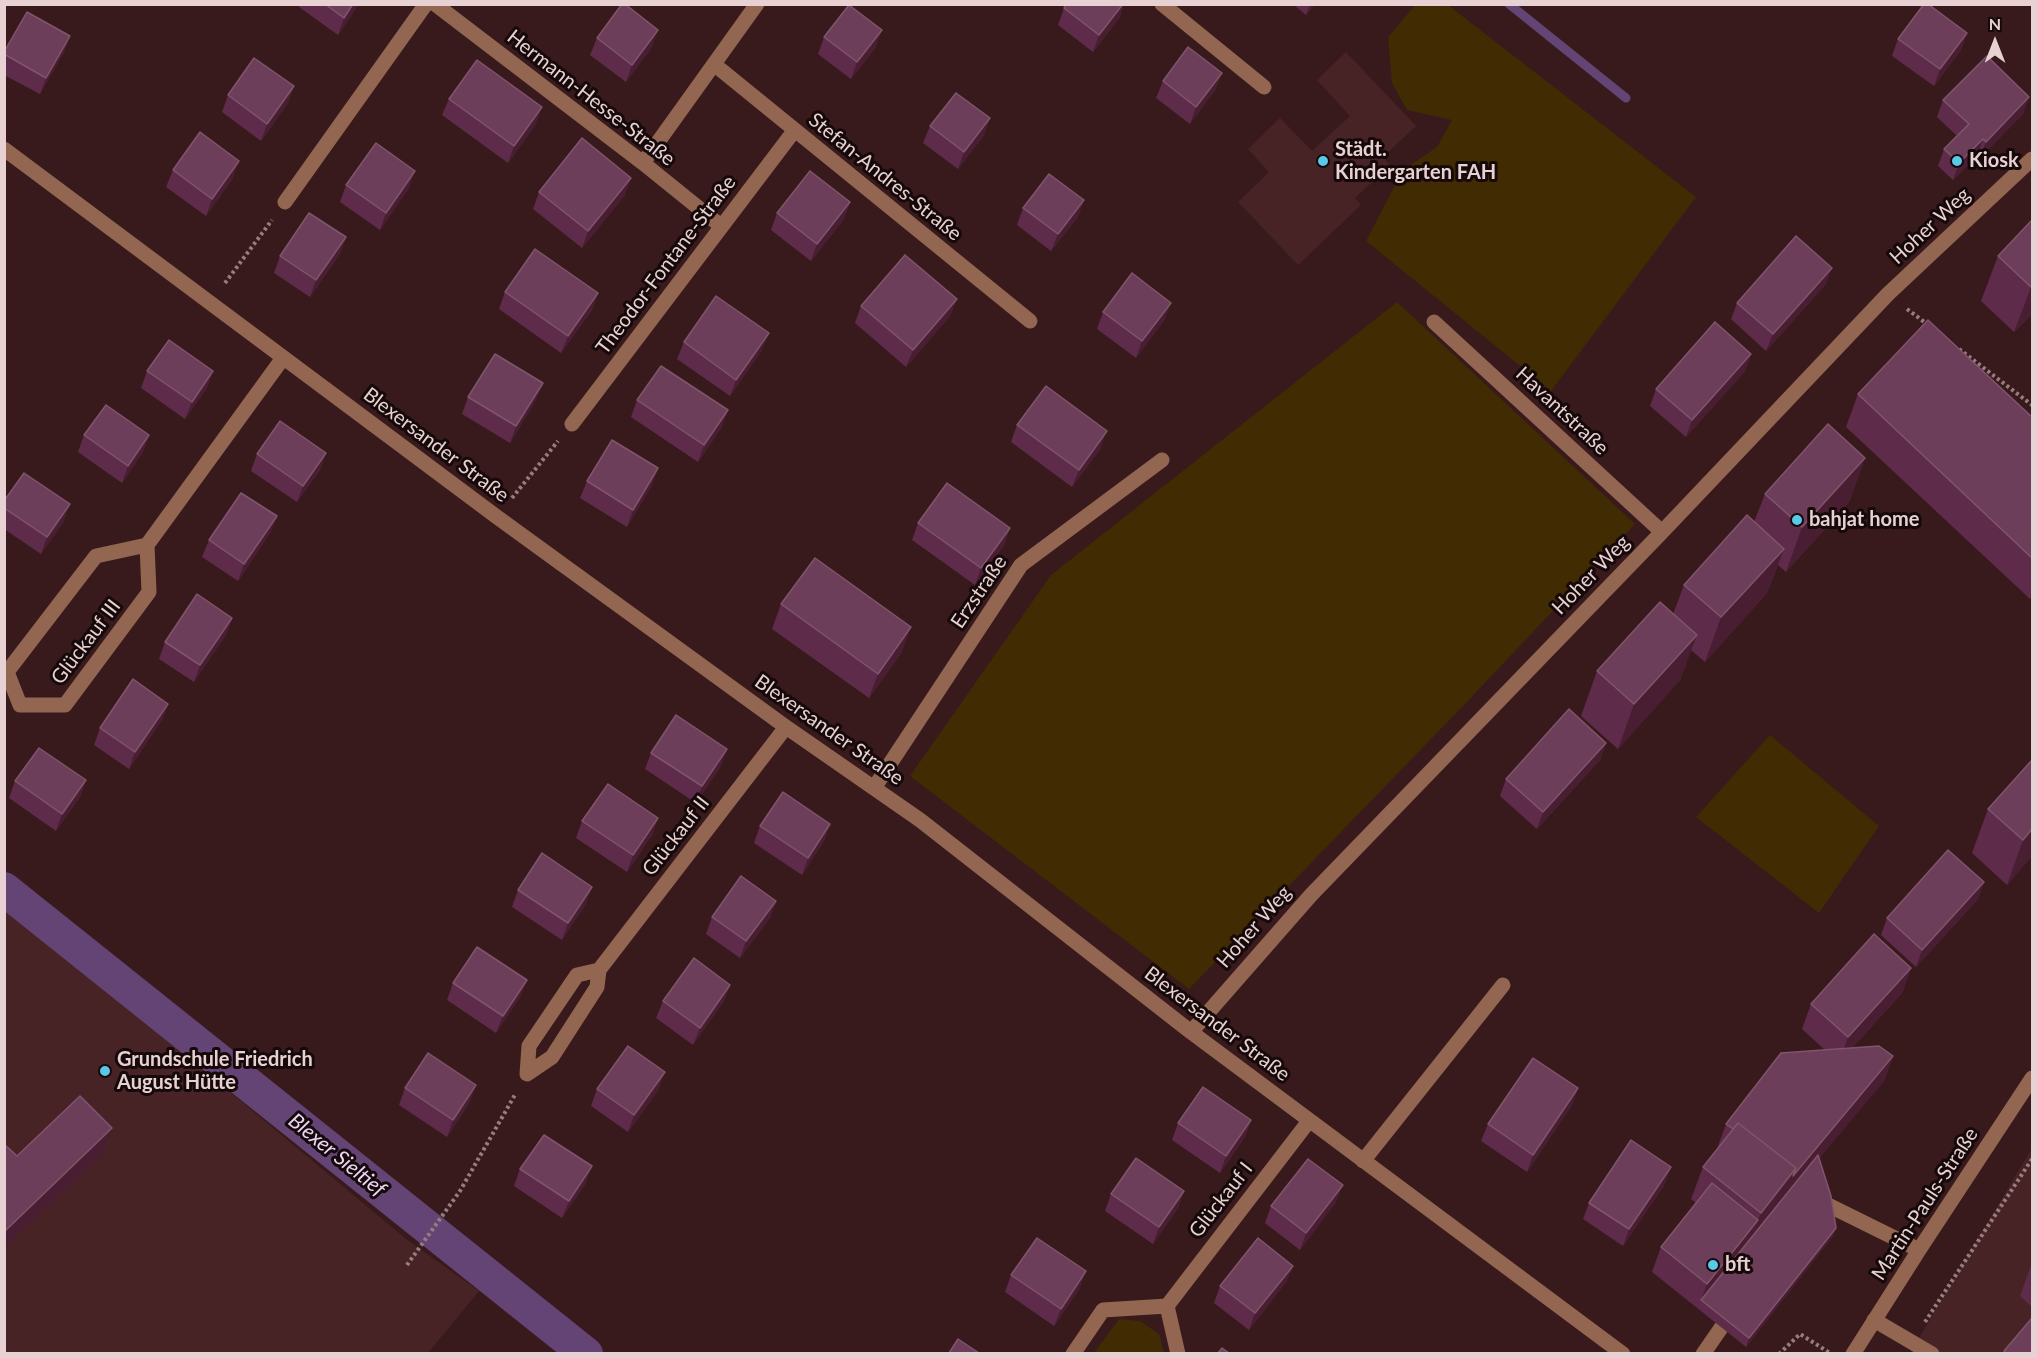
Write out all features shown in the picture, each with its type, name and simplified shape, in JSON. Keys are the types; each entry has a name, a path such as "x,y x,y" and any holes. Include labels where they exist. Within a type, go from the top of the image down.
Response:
{"street":[{"path":"285,202 426,4"},
{"name":"Hermann-Hesse-Straße","path":"435,4 643,163 721,226"},
{"path":"643,163 715,65 756,4"},
{"path":"1162,4 1264,87"},
{"name":"Stefan-Andres-Straße","path":"715,65 1030,321"},
{"name":"Theodor-Fontane-Straße","path":"572,424 794,131"},
{"name":"Blexersander Straße","path":"4,149 497,517 786,728 920,820 1191,1032 1623,1353"},
{"name":"Hoher Weg","path":"1191,1032 1311,895 1662,532 1888,294 2032,159"},
{"name":"Havantstraße","path":"1434,322 1662,532"},
{"path":"147,545 283,358"},
{"name":"Erzstraße","path":"874,788 1021,566 1162,460"},
{"name":"Glückauf III","path":"147,545 150,592 65,705 21,705 7,672 96,556 147,545"},
{"name":"Glückauf II","path":"527,1074 552,1057 597,987 599,970 786,728"},
{"name":"Glückauf II","path":"527,1074 529,1046 577,975 599,970"},
{"path":"1363,1161 1503,985"},
{"name":"Martin-Pauls-Straße","path":"1853,1353 2032,1078"},
{"name":"Glückauf I","path":"1167,1306 1309,1121"},
{"path":"1828,1205 1918,1250"},
{"path":"1073,1353 1103,1310 1167,1306 1178,1353"},
{"path":"1874,1320 1932,1353"},
{"path":"1704,1353 1722,1328"}],"path":[{"path":"210,302 285,202"},
{"path":"1888,294 1933,329"},
{"path":"1951,343 2032,405"},
{"path":"497,517 572,424"},
{"path":"407,1265 460,1191 527,1074"},
{"path":"1912,1342 2032,1159"},
{"path":"1779,1353 1800,1334 1830,1353"}],"shaded area":[{"path":"1416,4 1448,5 1696,197 1551,391 1366,241 1403,170 1437,147 1452,120 1407,110 1392,83 1388,37"},
{"name":"Städt. Kindergarten FAH","path":"1346,52 1416,126 1383,157 1390,165 1355,198 1361,205 1298,265 1238,202 1269,172 1248,149 1280,118 1312,151 1350,116 1317,80"},
{"path":"1397,302 1635,524 1463,706 1189,989 910,776 1051,575"},
{"path":"1770,735 1879,826 1819,913 1696,817"},
{"name":"Grundschule Friedrich August Hütte","path":"4,903 406,1239 479,1291 428,1353 5,1353"},
{"path":"2032,1148 2032,1353 1910,1353"},
{"path":"1119,1319 1140,1321 1159,1334 1164,1353 1094,1353"}],"building":[{"path":"325,4 353,4 344,18"},
{"path":"622,4 658,30 632,65 597,38"},
{"path":"1066,4 1123,4 1099,35 1064,8"},
{"path":"1924,4 1928,4 1967,33 1940,69 1898,39"},
{"path":"849,5 882,30 857,62 824,37"},
{"path":"27,12 70,36 46,78 4,54"},
{"path":"1188,47 1222,73 1196,107 1163,81"},
{"path":"1987,56 2029,97 1986,142 1983,139 1959,163 1944,149 1969,124 1943,100"},
{"path":"254,58 294,86 267,124 228,95"},
{"path":"477,60 542,107 514,146 449,99"},
{"path":"956,93 990,118 964,152 930,126"},
{"path":"200,132 239,161 212,199 173,170"},
{"path":"582,138 631,178 588,231 539,192"},
{"path":"376,143 415,171 386,213 346,185"},
{"path":"810,171 850,202 817,244 777,213"},
{"path":"1049,174 1084,200 1058,234 1023,208"},
{"path":"309,213 346,237 316,280 280,256"},
{"path":"2032,220 2032,286 2031,287 1998,256"},
{"path":"1796,236 1832,268 1773,334 1737,303"},
{"path":"535,249 598,293 568,336 505,292"},
{"path":"905,255 957,299 913,350 861,306"},
{"path":"1132,273 1171,303 1142,341 1103,312"},
{"path":"716,296 769,333 736,380 684,342"},
{"path":"1928,320 2032,417 2032,558 1858,394"},
{"path":"1715,322 1751,354 1692,420 1656,389"},
{"path":"169,340 213,371 192,402 147,371"},
{"path":"495,354 543,383 516,426 468,397"},
{"path":"661,366 728,410 704,445 637,400"},
{"path":"1046,386 1107,431 1079,470 1017,425"},
{"path":"106,405 149,435 128,466 84,435"},
{"path":"280,421 326,453 303,486 257,454"},
{"path":"1828,424 1865,458 1802,527 1765,494"},
{"path":"612,440 658,468 633,510 587,481"},
{"path":"24,473 70,504 47,537 4,508 4,501"},
{"path":"947,483 1010,528 981,568 918,523"},
{"path":"241,493 277,516 244,564 209,540"},
{"path":"1747,515 1784,549 1721,617 1684,585"},
{"path":"815,558 911,627 878,674 781,604"},
{"path":"197,594 232,618 200,665 165,642"},
{"path":"1660,602 1697,635 1634,704 1597,671"},
{"path":"133,679 168,704 135,752 100,728"},
{"path":"1569,709 1606,743 1543,812 1506,779"},
{"path":"676,715 727,749 702,786 651,753"},
{"path":"39,748 86,780 62,814 15,781"},
{"path":"2032,760 2032,829 2023,840 1988,809"},
{"path":"608,784 658,818 633,855 582,821"},
{"path":"783,792 830,824 808,858 760,826"},
{"path":"1948,850 1984,882 1922,950 1887,918"},
{"path":"542,853 592,887 568,923 518,890"},
{"path":"741,876 776,901 746,941 712,917"},
{"path":"1874,934 1911,968 1848,1037 1811,1004"},
{"path":"477,947 527,980 503,1016 453,983"},
{"path":"694,958 730,985 700,1028 663,1001"},
{"path":"628,1046 665,1072 634,1115 597,1089"},
{"path":"1879,1046 1893,1056 1793,1176 1796,1168 1738,1123 1733,1129 1726,1124 1781,1053"},
{"path":"428,1053 476,1085 453,1120 405,1088"},
{"path":"1533,1058 1578,1088 1533,1155 1488,1124"},
{"path":"1203,1087 1251,1120 1226,1156 1178,1123"},
{"path":"80,1096 112,1128 4,1232 4,1144 17,1156"},
{"path":"1738,1123 1796,1168 1761,1213 1703,1167"},
{"path":"544,1135 592,1166 569,1201 520,1169"},
{"path":"1631,1140 1671,1167 1629,1229 1589,1203"},
{"path":"1818,1155 1831,1196 1836,1228 1749,1338 1701,1300"},
{"path":"1136,1158 1184,1191 1159,1227 1111,1194"},
{"path":"1308,1159 1343,1185 1306,1233 1271,1206"},
{"path":"1712,1183 1758,1220 1707,1284 1661,1247"},
{"path":"1037,1238 1086,1271 1061,1309 1011,1275"},
{"path":"1258,1238 1293,1266 1255,1313 1220,1286"},
{"path":"2032,1318 2032,1353 2006,1353 2004,1351"},
{"path":"958,1339 979,1353 949,1353"},
{"path":"1222,1348 1229,1353 1218,1353"}],"waterway":[{"path":"1509,4 1626,98"},
{"name":"Blexer Sieltief","path":"4,889 586,1354"}],"place":[{"name":"Städt. Kindergarten FAH","path":"1323,161"},
{"name":"Kiosk","path":"1957,161"},
{"name":"bahjat home","path":"1797,520"},
{"name":"Grundschule Friedrich August Hütte","path":"105,1071"},
{"name":"bft","path":"1713,1265"}]}
